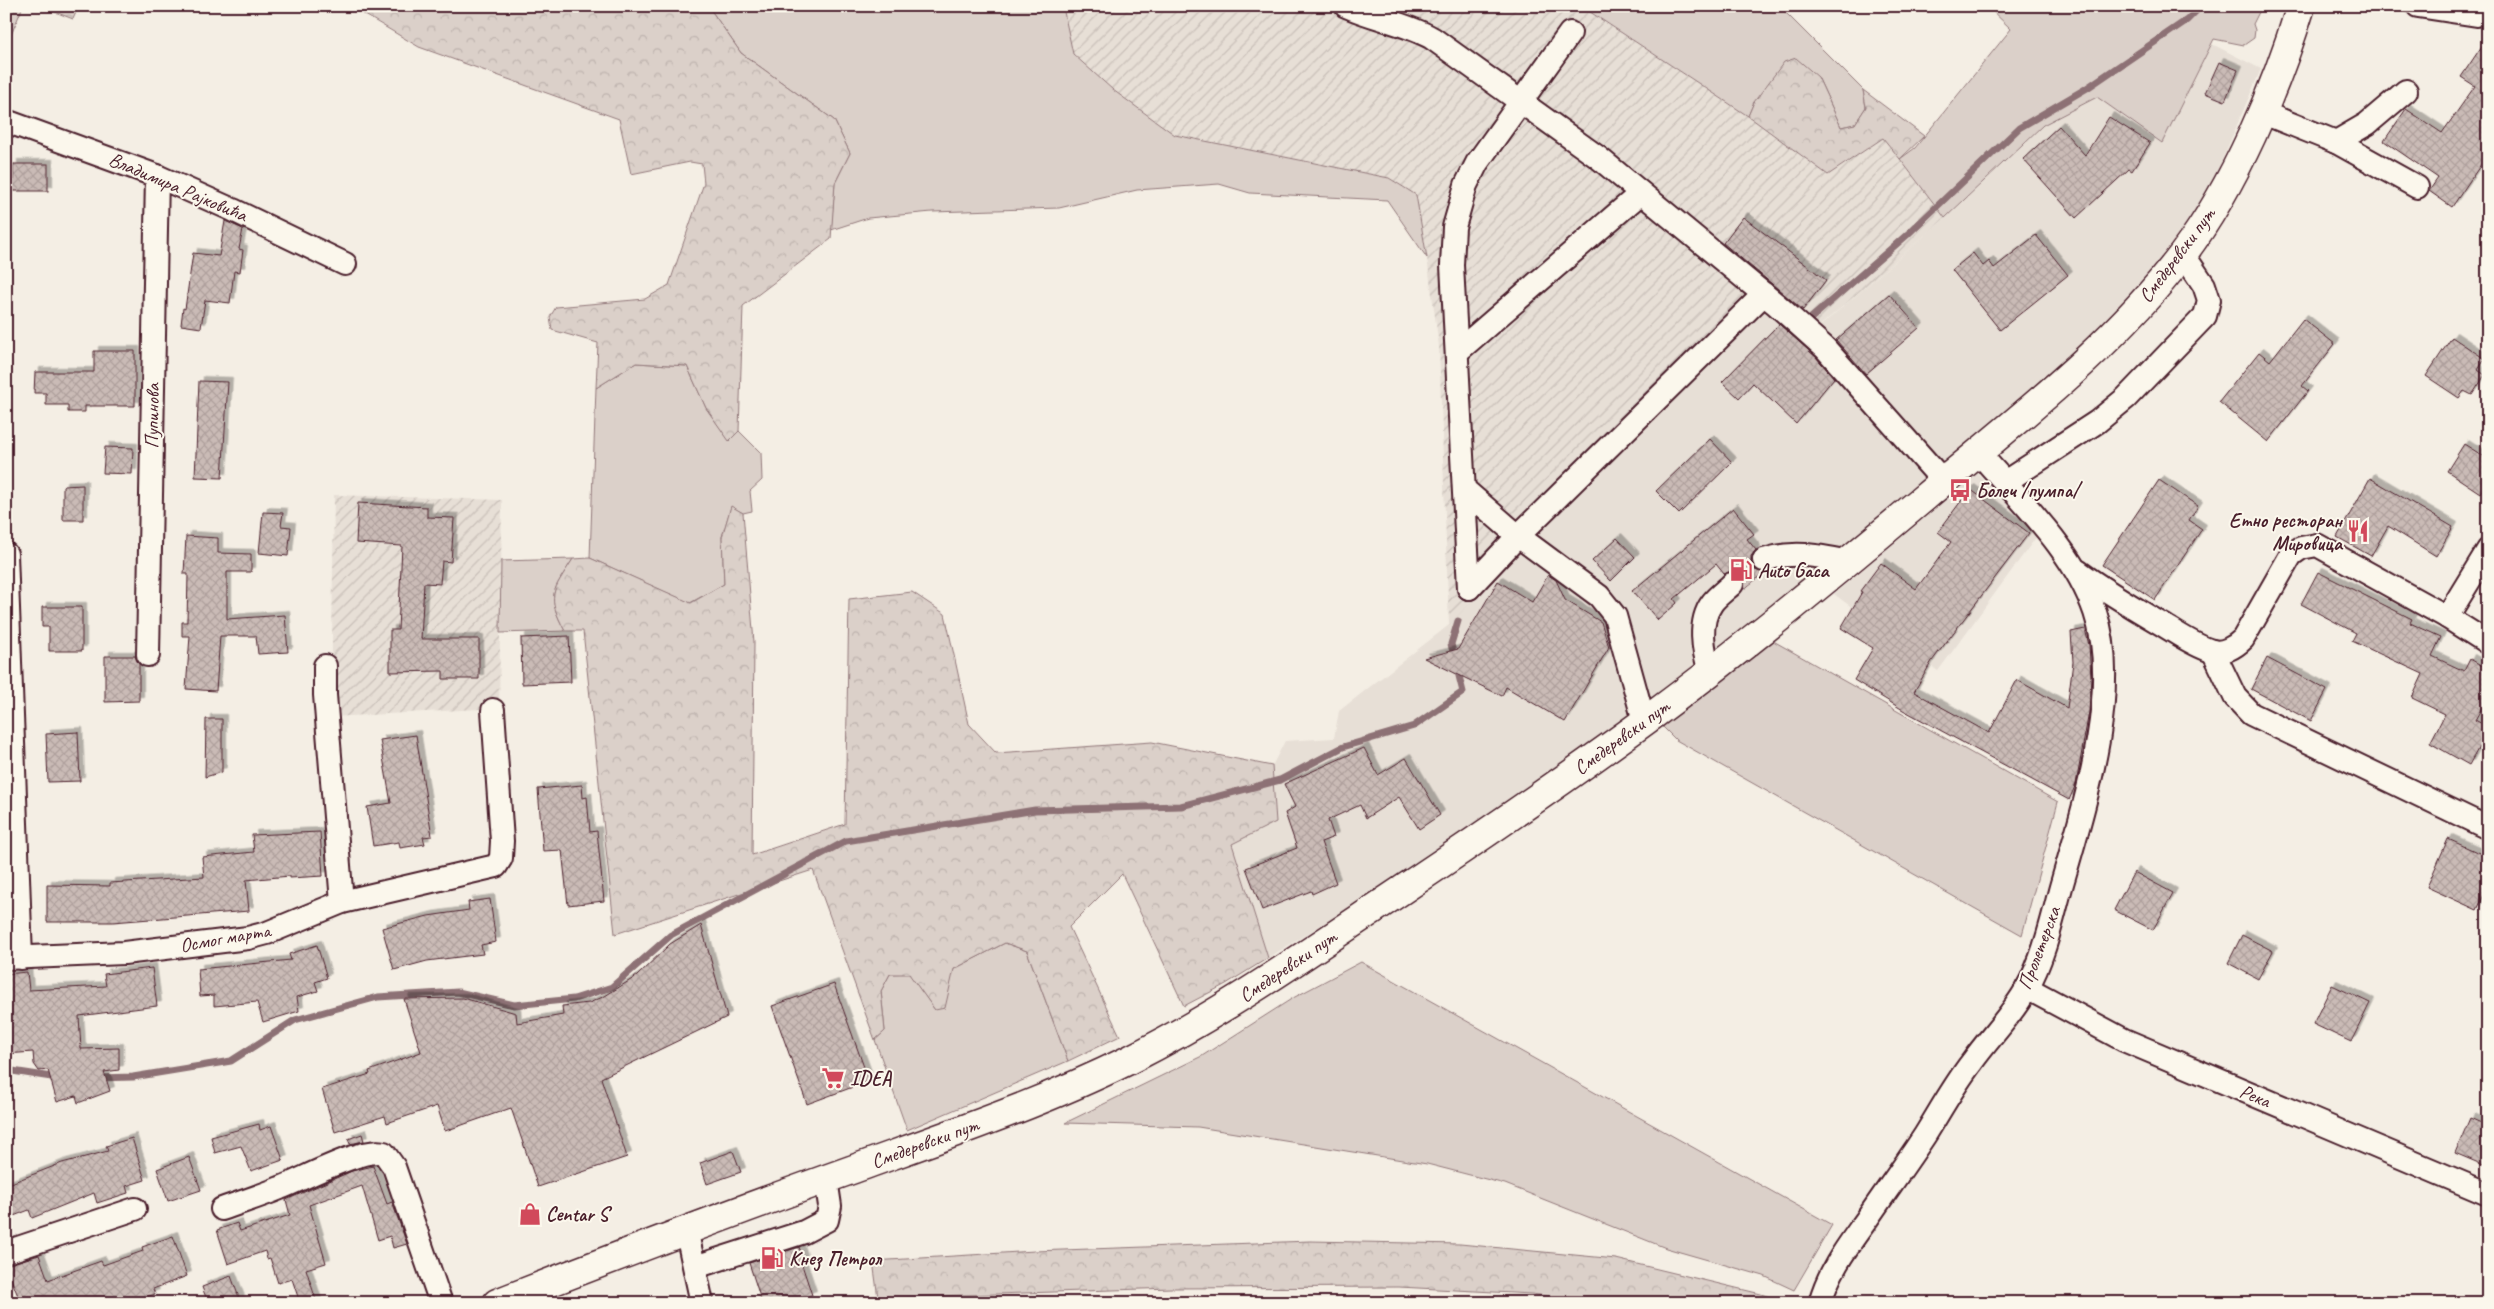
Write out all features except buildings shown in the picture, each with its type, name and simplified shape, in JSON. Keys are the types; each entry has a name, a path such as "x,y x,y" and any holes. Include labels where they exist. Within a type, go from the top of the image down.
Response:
{"main road":[{"name":"Смедеревски пут","path":"497,1303 686,1229 970,1127 1123,1063 1208,1017 1284,970 1498,826 1644,721 1850,562 1979,453 2126,322 2183,254 2226,187 2261,112 2301,6"}],"street":[{"path":"1346,6 1371,16 1412,27 1432,38 1599,158 1764,294 1825,348 1944,482"},
{"path":"2418,6 2477,14"},
{"path":"1570,32 1478,163 1459,202 1454,227 1452,265 1469,588 1518,536 1764,294"},
{"path":"2336,142 2367,124 2406,91"},
{"path":"2261,112 2336,142 2417,187"},
{"name":"Владимира Рајковића","path":"6,121 157,176 234,210 345,264"},
{"name":"Пупинова","path":"148,655 157,176"},
{"path":"1458,352 1641,193"},
{"path":"2005,482 2097,422 2112,410 2205,316 2209,300 2204,285 2183,254"},
{"path":"1979,453 2078,571 2106,591 2176,633 2213,651 2222,651 2238,645 2291,555 2301,548 2316,545 2447,617 2488,643"},
{"path":"1464,489 1518,536 1599,596 1608,605 1614,616 1644,721"},
{"path":"2447,617 2488,550"},
{"path":"1764,560 1787,554 1802,553 1850,562"},
{"path":"6,554 14,958"},
{"name":"Пролетерска","path":"1820,1303 1824,1286 1836,1263 1924,1137 1970,1064 2027,988 2042,951 2083,810 2100,724 2105,675 2103,642 2095,612 2078,571"},
{"path":"1710,671 1703,641 1707,614 1712,603 1732,584"},
{"path":"2213,651 2235,697 2251,714 2488,828"},
{"path":"325,666 324,695 342,902"},
{"name":"Осмог марта","path":"14,958 124,953 248,938 268,933 342,902 496,866 501,858 502,841 493,710"},
{"name":"Река","path":"2027,988 2124,1040 2488,1194"},
{"path":"222,1209 280,1188 347,1159 370,1152 384,1153 394,1167 441,1303"},
{"path":"695,1267 804,1232 828,1220 830,1206 826,1179"},
{"path":"6,1252 135,1209"},
{"path":"686,1229 702,1303"}],"shaded area":[{"path":"1066,6 1581,6 1748,116 1828,175 1883,138 1945,218 1808,336 1764,300 1449,625 1439,346 1416,195 1389,178 1175,135 1113,90 1073,54 1064,12"},
{"path":"2212,44 2261,69 2214,179 2192,218 2117,311 1935,478 1726,644 1490,820 1268,958 1232,844 1276,822 1272,766 1285,741 1334,738 1339,711 1449,625 1520,540 1764,300 1809,336 1955,209 2043,125 2097,97 2162,143"},
{"path":"1977,473 2037,536 1938,671 1834,594"},
{"path":"334,495 502,500 499,708 331,717"}],"green space":[{"path":"6,6 23,6 6,47"},
{"path":"40,6 79,6 73,19"},
{"path":"350,6 708,6 741,53 834,120 850,153 835,183 831,239 743,306 739,431 729,441 706,408 687,366 636,363 596,388 598,343 552,330 550,317 556,307 645,299 669,285 704,183 702,164 690,162 631,174 619,119 419,47"},
{"path":"708,6 1066,6 1064,12 1073,54 1113,90 1175,135 1389,178 1416,195 1427,258 1387,200 1250,193 1219,184 1137,190 1059,208 932,212 868,218 831,230 835,183 850,153 834,120 741,53"},
{"path":"1581,6 1779,6 1863,90 1866,107 1855,124 1841,127 1818,77 1754,102 1748,116"},
{"path":"1987,6 2268,6 2260,10 2253,24 2255,30 2254,38 2244,45 2214,39 2162,143 2097,97 2043,125 1945,218 1900,159 1915,148 2011,29"},
{"path":"1796,58 1818,77 1841,127 1855,124 1866,107 1863,90 1924,136 1900,159 1883,138 1828,175 1748,116 1754,102 1784,62"},
{"path":"636,363 687,366 706,408 729,440 739,431 761,453 762,480 750,491 752,511 743,513 731,507 722,537 724,584 690,603 590,558 596,388"},
{"path":"731,506 743,513 754,642 752,855 845,824 849,599 912,592 945,614 969,724 996,753 1152,742 1272,766 1276,822 1232,844 1268,958 1226,984 1184,1006 1122,874 1069,927 1120,1036 1068,1061 1027,951 1005,943 954,969 945,1008 935,1010 909,974 890,974 881,991 885,1031 875,1040 813,870 615,934 583,631 565,631 555,609 554,594 560,579 573,559 590,558 691,603 724,584 722,537"},
{"path":"573,559 560,579 554,594 555,609 565,631 500,633 501,561"},
{"path":"1768,638 2058,802 2022,935 1676,740 1660,724"},
{"path":"1005,943 1027,951 1068,1061 907,1130 875,1040 885,1031 881,991 890,974 909,973 935,1010 954,969"},
{"path":"1361,962 1832,1225 1794,1290 1764,1276 1666,1248 1505,1184 1427,1164 1198,1127 1065,1123 1202,1056 1293,998"},
{"path":"1310,1241 1460,1244 1616,1259 1761,1294 1787,1303 1594,1303 1532,1294 1399,1287 1171,1288 878,1298 873,1261 1035,1251"}],"waterway":[{"path":"1809,320 1908,234 2019,128 2087,88 2187,20 2201,6"},
{"path":"98,1078 133,1077 231,1061 295,1020 378,997 458,992 514,1005 574,999 612,987 671,935 846,841 1035,810 1181,806 1280,780 1343,747 1414,726 1463,692 1451,644 1458,621"},
{"path":"6,1070 58,1078"}],"tunnel":[{"path":"1732,584 1764,560"}],"place":[{"name":"Болеч /пумпа/","path":"1960,490"},
{"name":"Етно ресторан Мировица","path":"2358,531"},
{"name":"Auto Gaca","path":"1741,570"},
{"name":"IDEA","path":"833,1078"},
{"name":"Centar S","path":"530,1214"},
{"name":"Кнез Петрол","path":"772,1258"}]}
